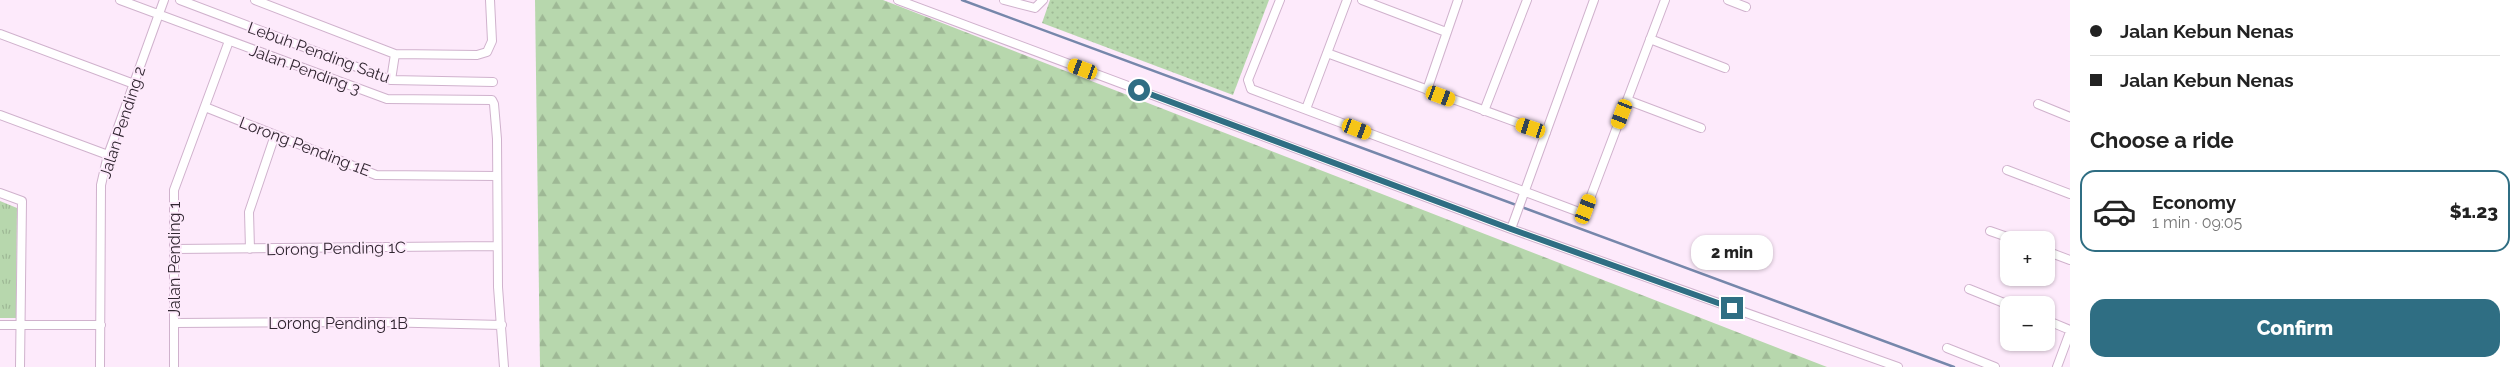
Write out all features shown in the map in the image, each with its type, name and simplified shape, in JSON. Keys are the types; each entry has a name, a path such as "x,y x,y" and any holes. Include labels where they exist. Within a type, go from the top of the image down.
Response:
{"street":[{"name":"Jalan Pending 3","path":"120,0 387,99 400,101 487,98 492,100 494,104 497,176"},
{"name":"Jalan Pending 2","path":"100,367 101,185 108,155 164,0"},
{"name":"Lebuh Pending Satu","path":"180,0 392,80 493,82"},
{"path":"255,0 395,54 477,55 487,52 492,41 490,0"},
{"path":"898,0 1511,229 1898,367"},
{"path":"1004,0 1028,8 1035,8 1043,0"},
{"path":"1280,0 1248,80 1248,85 1251,89 1582,211 1586,209 1665,0"},
{"path":"1306,109 1347,0"},
{"path":"1362,0 1446,32"},
{"path":"1426,90 1458,0"},
{"path":"1484,111 1526,0"},
{"path":"1511,229 1594,0"},
{"path":"1728,0 1746,7"},
{"path":"0,34 134,84"},
{"path":"1650,39 1725,68"},
{"name":"Jalan Pending 1","path":"174,367 174,190 229,41"},
{"path":"1327,53 1546,133"},
{"path":"392,80 395,54"},
{"path":"1627,100 1701,128"},
{"path":"2038,104 2070,117"},
{"name":"Lorong Pending 1E","path":"206,107 376,175 497,176"},
{"path":"0,115 108,155"},
{"path":"250,249 249,212 275,135"},
{"path":"2008,170 2070,194"},
{"path":"497,176 497,246 504,367"},
{"path":"0,193 22,201 20,367"},
{"path":"1990,231 2000,234"},
{"name":"Lorong Pending 1C","path":"174,249 497,246"},
{"path":"2055,254 2070,260"},
{"path":"1969,289 2000,301"},
{"name":"Lorong Pending 1B","path":"174,323 377,322 502,325"},
{"path":"2055,324 2070,331 2057,367"},
{"path":"0,325 101,325"},
{"path":"1947,348 1995,367"}],"green space":[{"path":"535,0 883,0 1827,367 540,367"},
{"path":"1050,0 1269,0 1233,95 1042,23"},
{"path":"0,201 17,208 16,318 0,318"}],"waterway":[{"path":"962,0 1954,367"}],"route":[{"path":"1139,90 1511,229 1732,308"}]}
